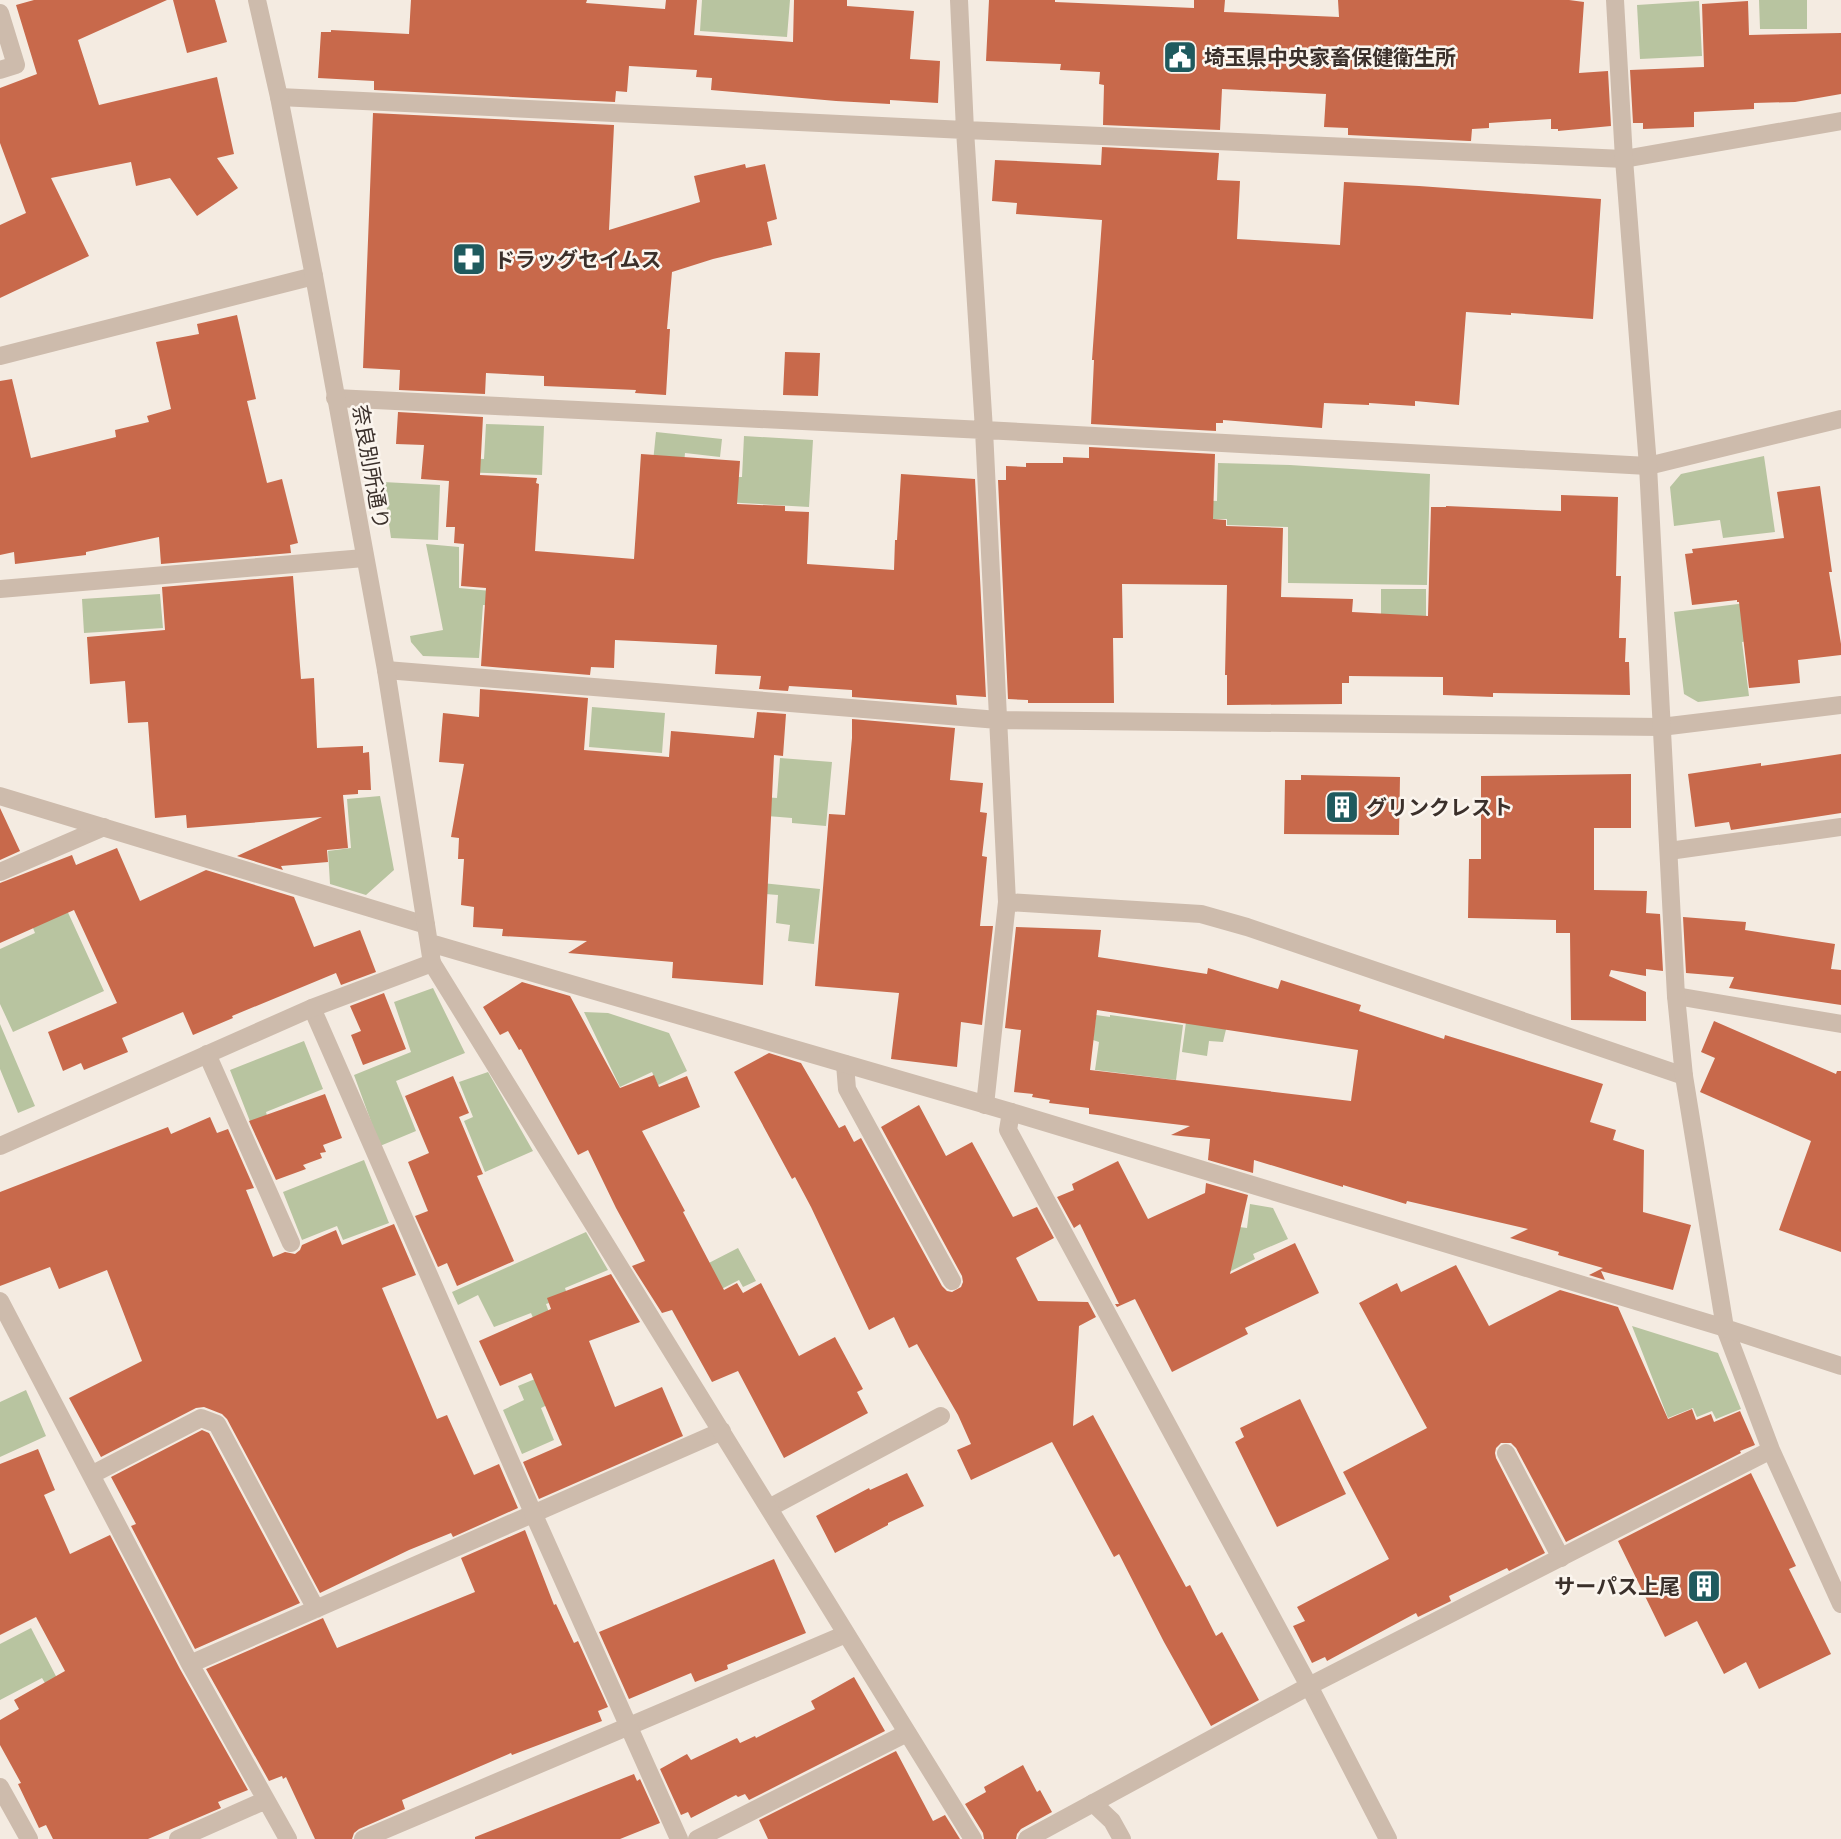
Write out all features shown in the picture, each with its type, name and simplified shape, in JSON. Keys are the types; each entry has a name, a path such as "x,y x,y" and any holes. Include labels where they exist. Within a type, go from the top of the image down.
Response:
{"street":[{"name":"奈良別所通り","path":"257,0 314,276 386,670 432,963"},
{"path":"959,0 984,430 1007,902 985,1105"},
{"path":"1615,0 1648,466 1676,996 1684,1076 1725,1328 1771,1450 1841,1604"},
{"path":"0,13 16,65 0,69"},
{"path":"279,97 1625,159 1841,121"},
{"path":"0,356 314,276"},
{"path":"335,398 1648,466 1841,419"},
{"path":"0,589 364,558"},
{"path":"386,670 998,720 1661,727 1841,705"},
{"path":"0,796 426,925"},
{"path":"0,872 104,827"},
{"path":"1669,851 1841,827"},
{"path":"1007,902 1201,914 1260,931 1684,1076"},
{"path":"430,943 1011,1112 1725,1328 1841,1366"},
{"path":"0,1146 312,1008 432,963 973,1839"},
{"path":"1676,996 1841,1024"},
{"path":"312,1008 678,1839"},
{"path":"207,1054 292,1243"},
{"path":"845,1064 847,1089 952,1281"},
{"path":"1011,1112 1008,1130 1309,1686 1388,1839"},
{"path":"0,1301 190,1664 288,1839"},
{"path":"769,1508 941,1416"},
{"path":"91,1475 201,1418 217,1424 316,1609"},
{"path":"190,1664 722,1431"},
{"path":"1027,1839 1309,1686 1771,1450"},
{"path":"1506,1453 1560,1558"},
{"path":"363,1839 846,1634"},
{"path":"697,1839 907,1733"},
{"path":"0,1787 29,1839"},
{"path":"178,1839 267,1800"},
{"path":"1093,1803 1112,1821 1122,1839"}],"green space":[{"path":"702,0 790,0 787,37 700,31"},
{"path":"1759,0 1807,0 1807,29 1760,29"},
{"path":"1699,1 1702,56 1640,59 1637,5"},
{"path":"486,424 544,426 542,475 457,472 457,458 484,459"},
{"path":"656,432 722,439 720,457 685,453 681,495 650,492"},
{"path":"744,436 813,440 809,507 724,502 725,477 742,477"},
{"path":"1764,456 1775,532 1723,538 1720,520 1674,526 1670,487 1681,474"},
{"path":"1218,463 1430,474 1427,585 1288,583 1288,527 1227,525 1227,519 1215,519 1214,526 1196,500 1217,501"},
{"path":"383,482 440,485 438,540 391,538"},
{"path":"426,544 459,547 459,588 522,594 520,607 483,605 479,658 423,656 411,642 410,636 443,630"},
{"path":"1381,589 1426,589 1426,620 1381,626"},
{"path":"160,594 163,628 84,633 82,599"},
{"path":"1786,598 1791,636 1742,642 1749,696 1698,702 1684,694 1674,612"},
{"path":"592,707 665,713 662,753 589,747"},
{"path":"780,758 832,762 826,826 792,823 792,818 767,816 749,796 777,798"},
{"path":"380,796 394,870 366,895 330,884 328,851 351,848 347,799"},
{"path":"48,869 104,991 13,1032 0,1004 0,949 35,933 33,928"},
{"path":"743,881 820,889 814,944 788,941 790,925 776,923 778,895 742,892"},
{"path":"433,988 465,1053 396,1081 416,1131 380,1146 354,1075 411,1052 394,1002"},
{"path":"1188,1007 1228,1021 1223,1042 1209,1041 1207,1056 1182,1052"},
{"path":"584,1012 608,1013 669,1033 687,1071 658,1085 652,1072 620,1087"},
{"path":"1096,1015 1183,1025 1176,1080 1095,1070 1099,1042 1093,1040"},
{"path":"0,1024 35,1106 18,1113 0,1069"},
{"path":"304,1041 323,1089 266,1112 269,1123 253,1129 230,1070"},
{"path":"488,1072 533,1151 485,1172 464,1121 473,1117 459,1082"},
{"path":"364,1160 389,1223 343,1240 337,1226 302,1240 283,1192"},
{"path":"1250,1204 1273,1208 1288,1239 1253,1254 1255,1259 1229,1272 1224,1225 1247,1228"},
{"path":"586,1232 608,1270 565,1288 568,1297 546,1304 564,1355 551,1360 531,1313 494,1327 478,1295 458,1305 452,1292"},
{"path":"738,1248 756,1281 743,1287 739,1280 677,1312 664,1286"},
{"path":"1632,1326 1718,1353 1741,1409 1716,1419 1712,1411 1697,1417 1693,1408 1668,1418"},
{"path":"540,1377 551,1403 541,1408 554,1440 522,1454 503,1410 524,1400 518,1386"},
{"path":"26,1390 46,1436 0,1457 0,1402"},
{"path":"31,1628 59,1682 48,1688 42,1678 0,1700 0,1644"}],"building":[{"path":"34,0 167,0 78,40 99,105 217,77 234,154 217,158 238,188 197,216 170,178 136,186 131,162 51,178 89,256 0,298 0,225 26,213 0,143 0,88 37,74 16,5"},
{"path":"173,0 215,0 227,42 187,53"},
{"path":"411,0 587,0 586,3 665,9 666,0 697,0 694,35 793,42 794,0 847,0 847,6 914,11 910,59 940,61 938,103 836,101 711,90 712,78 696,77 697,70 629,66 627,92 616,91 615,102 374,90 374,81 318,78 321,32 331,30 409,34"},
{"path":"989,0 1055,0 1194,8 1194,0 1225,0 1224,12 1339,17 1338,0 1584,2 1579,73 1608,71 1611,126 1558,131 1551,129 1551,119 1489,123 1489,128 1472,129 1471,141 1348,135 1348,128 1324,127 1326,94 1222,89 1220,130 1103,125 1104,85 1099,84 1100,72 1060,70 1061,64 986,61"},
{"path":"1748,1 1749,35 1841,33 1841,94 1795,102 1754,103 1754,109 1694,112 1694,127 1643,129 1643,123 1633,123 1630,70 1704,67 1702,4"},
{"path":"373,113 614,125 609,230 700,202 694,176 745,164 746,168 765,164 777,219 767,222 772,245 672,272 667,329 670,329 666,395 635,393 636,390 544,386 544,376 486,373 485,394 399,390 400,370 363,368"},
{"path":"1102,147 1219,153 1217,180 1240,181 1237,239 1340,245 1344,182 1601,199 1593,319 1466,312 1459,405 1415,401 1415,406 1324,403 1322,428 1223,420 1223,423 1216,423 1216,431 1091,424 1092,360 1102,220 1016,214 1017,203 992,201 995,160 1101,165"},
{"path":"237,315 256,399 247,401 267,483 282,479 298,543 290,545 291,553 161,564 159,537 86,552 86,555 15,564 14,552 0,555 0,381 12,379 31,458 116,437 115,430 149,422 147,416 171,409 156,342 199,334 197,324"},
{"path":"785,352 820,353 818,396 783,395"},
{"path":"398,412 483,417 480,475 537,478 536,483 539,484 535,551 634,559 641,454 740,461 737,504 785,506 785,511 809,512 807,564 894,570 901,474 975,479 986,697 956,695 957,705 852,697 852,690 789,686 788,691 759,689 761,676 715,674 717,645 615,640 614,668 591,667 590,675 481,666 486,588 461,586 464,544 454,543 455,527 446,527 449,481 421,479 424,445 396,444"},
{"path":"1089,447 1215,454 1213,519 1226,520 1226,526 1283,528 1281,597 1353,599 1352,612 1428,616 1431,507 1561,511 1561,495 1618,497 1616,576 1621,576 1619,638 1626,638 1625,662 1629,662 1630,695 1443,695 1443,677 1349,676 1349,683 1342,683 1342,704 1227,705 1227,585 1122,584 1123,638 1113,638 1114,703 1028,703 1028,700 1008,699 998,480 1006,480 1006,466 1063,463 1063,457 1089,458"},
{"path":"1820,486 1841,655 1798,660 1800,683 1749,688 1739,602 1737,600 1692,605 1685,554 1693,553 1692,549 1784,538 1777,492"},
{"path":"293,576 301,679 314,678 317,748 363,746 363,753 369,752 371,790 358,790 358,794 343,795 348,848 327,850 328,862 281,866 283,870 237,856 322,817 187,828 186,815 155,818 148,722 128,723 125,681 90,684 87,637 165,630 162,587"},
{"path":"480,689 588,698 584,750 669,757 671,731 754,738 757,712 786,714 783,756 774,755 763,985 672,978 673,962 568,953 587,941 502,936 503,929 473,927 474,907 461,905 464,859 458,859 459,838 451,837 464,764 439,762 443,713 479,717"},
{"path":"852,719 955,728 950,780 983,783 980,812 987,813 982,856 987,857 980,926 993,926 982,1025 961,1022 957,1067 891,1059 899,993 815,986 829,814 845,815"},
{"path":"1841,754 1841,813 1731,830 1729,822 1695,827 1688,774"},
{"path":"1631,774 1631,828 1594,828 1594,890 1647,891 1646,913 1660,914 1663,971 1646,969 1646,976 1611,970 1609,976 1646,992 1646,1021 1571,1020 1570,933 1556,933 1556,920 1468,918 1469,859 1481,859 1481,776"},
{"name":"グリンクレスト","path":"1301,775 1400,777 1399,835 1284,834 1285,780 1301,780"},
{"path":"0,808 20,851 0,860"},
{"path":"117,848 140,901 206,870 294,897 314,947 360,930 376,972 341,985 336,973 193,1035 183,1012 122,1038 128,1052 84,1070 81,1063 63,1071 48,1032 117,1003 74,910 0,943 0,883 72,855 76,865"},
{"path":"1683,917 1746,922 1745,930 1835,944 1831,969 1841,970 1841,1005 1729,988 1734,977 1686,973"},
{"path":"1016,927 1101,930 1098,957 1207,974 1208,968 1278,989 1281,980 1361,1005 1359,1011 1444,1039 1445,1035 1603,1084 1590,1122 1616,1130 1613,1140 1644,1150 1643,1212 1691,1225 1673,1290 1601,1271 1605,1280 1589,1275 1603,1268 1510,1238 1528,1229 1407,1201 1406,1204 1254,1160 1253,1173 1208,1160 1210,1139 1171,1135 1190,1126 1089,1114 1089,1108 1049,1103 1050,1100 1032,1097 1033,1094 1014,1092 1021,1030 1005,1028","holes":["1097,1010 1358,1050 1351,1101 1090,1070"]},
{"path":"522,982 570,996 620,1088 654,1075 659,1087 687,1076 700,1107 642,1131 724,1290 737,1283 743,1293 761,1283 799,1356 835,1337 863,1389 857,1392 868,1413 784,1458 738,1371 712,1382 672,1310 662,1313 632,1266 645,1261 588,1150 578,1155 521,1049 519,1050 508,1031 500,1035 483,1007"},
{"path":"384,993 406,1049 363,1065 351,1035 361,1031 350,1006"},
{"path":"1714,1021 1836,1074 1841,1071 1841,1252 1779,1230 1811,1141 1700,1092 1715,1058 1701,1052"},
{"path":"769,1053 801,1063 839,1128 845,1125 854,1142 861,1138 947,1291 952,1292 961,1287 962,1276 881,1127 919,1105 946,1156 972,1142 1013,1217 1037,1207 1054,1238 1016,1258 1038,1301 1088,1302 1096,1317 1079,1326 1073,1426 1093,1415 1186,1587 1190,1585 1216,1636 1222,1632 1259,1700 1211,1726 1119,1554 1114,1557 1052,1442 971,1480 957,1450 971,1444 958,1415 917,1344 909,1348 894,1317 869,1330 811,1207 795,1177 792,1179 734,1072"},
{"path":"453,1076 469,1113 459,1117 483,1174 477,1176 514,1261 457,1286 447,1263 438,1267 415,1216 428,1211 408,1162 429,1153 405,1096"},
{"path":"325,1094 342,1138 323,1145 326,1152 320,1153 322,1158 303,1165 306,1169 276,1180 249,1121"},
{"path":"210,1117 217,1133 228,1129 254,1188 246,1190 273,1257 285,1252 295,1254 302,1245 336,1230 342,1245 394,1224 416,1275 382,1288 437,1419 447,1415 474,1475 499,1464 518,1508 453,1537 451,1533 409,1550 320,1593 222,1414 204,1407 196,1408 101,1457 69,1398 142,1361 107,1270 59,1289 50,1267 0,1286 0,1192 168,1127 171,1134"},
{"path":"1118,1161 1148,1219 1205,1193 1206,1183 1248,1195 1230,1274 1295,1243 1319,1293 1245,1328 1248,1334 1172,1372 1135,1299 1117,1307 1115,1304 1119,1304 1080,1224 1074,1228 1057,1197 1074,1190 1072,1184"},
{"path":"1456,1265 1489,1326 1560,1290 1618,1307 1668,1419 1692,1409 1696,1420 1711,1414 1714,1422 1740,1411 1755,1445 1566,1542 1516,1448 1511,1443 1501,1443 1496,1448 1496,1458 1545,1553 1449,1596 1451,1601 1418,1617 1416,1613 1327,1661 1325,1657 1312,1663 1293,1626 1305,1621 1297,1607 1389,1559 1343,1472 1427,1428 1359,1303 1397,1283 1401,1292"},
{"path":"611,1274 640,1322 589,1341 615,1407 662,1387 683,1436 539,1499 523,1462 562,1445 531,1373 500,1386 479,1341 551,1309 547,1298"},
{"path":"1300,1399 1346,1494 1277,1527 1235,1442 1244,1437 1240,1428"},
{"path":"202,1430 209,1433 300,1603 195,1649 131,1526 136,1524 111,1477"},
{"path":"38,1449 55,1490 44,1495 70,1554 110,1535 180,1669 248,1790 218,1802 221,1808 148,1839 53,1839 46,1825 39,1828 18,1784 21,1783 0,1745 0,1720 19,1709 14,1700 65,1671 36,1617 0,1635 0,1464"},
{"path":"907,1473 924,1506 835,1553 816,1516 869,1488 870,1490"},
{"name":"サーパス上尾","path":"1751,1473 1796,1566 1789,1569 1831,1654 1759,1689 1746,1662 1724,1674 1697,1621 1665,1637 1618,1541"},
{"path":"525,1530 554,1605 556,1604 574,1643 578,1641 608,1707 598,1711 602,1721 512,1755 511,1753 402,1800 405,1809 359,1829 352,1839 315,1839 286,1777 269,1781 206,1669 323,1618 337,1648 475,1592 461,1558"},
{"path":"774,1559 806,1633 727,1665 728,1669 695,1682 691,1673 629,1699 599,1632"},
{"path":"854,1677 885,1731 749,1800 745,1794 738,1797 736,1795 691,1818 688,1812 681,1815 660,1769 687,1754 691,1760 737,1738 740,1743 755,1736 756,1738 815,1709 811,1701"},
{"path":"896,1751 933,1821 945,1815 960,1839 768,1839 759,1820"},
{"path":"1023,1765 1037,1792 1040,1790 1052,1812 1021,1829 1016,1839 984,1839 965,1804 986,1792 984,1787"},
{"path":"634,1774 637,1781 640,1779 660,1823 620,1839 475,1839 475,1837"}],"place":[{"name":"埼玉県中央家畜保健衛生所","path":"1180,57"},
{"name":"ドラッグセイムス","path":"469,259"},
{"name":"グリンクレスト","path":"1342,807"},
{"name":"サーパス上尾","path":"1704,1586"}]}
